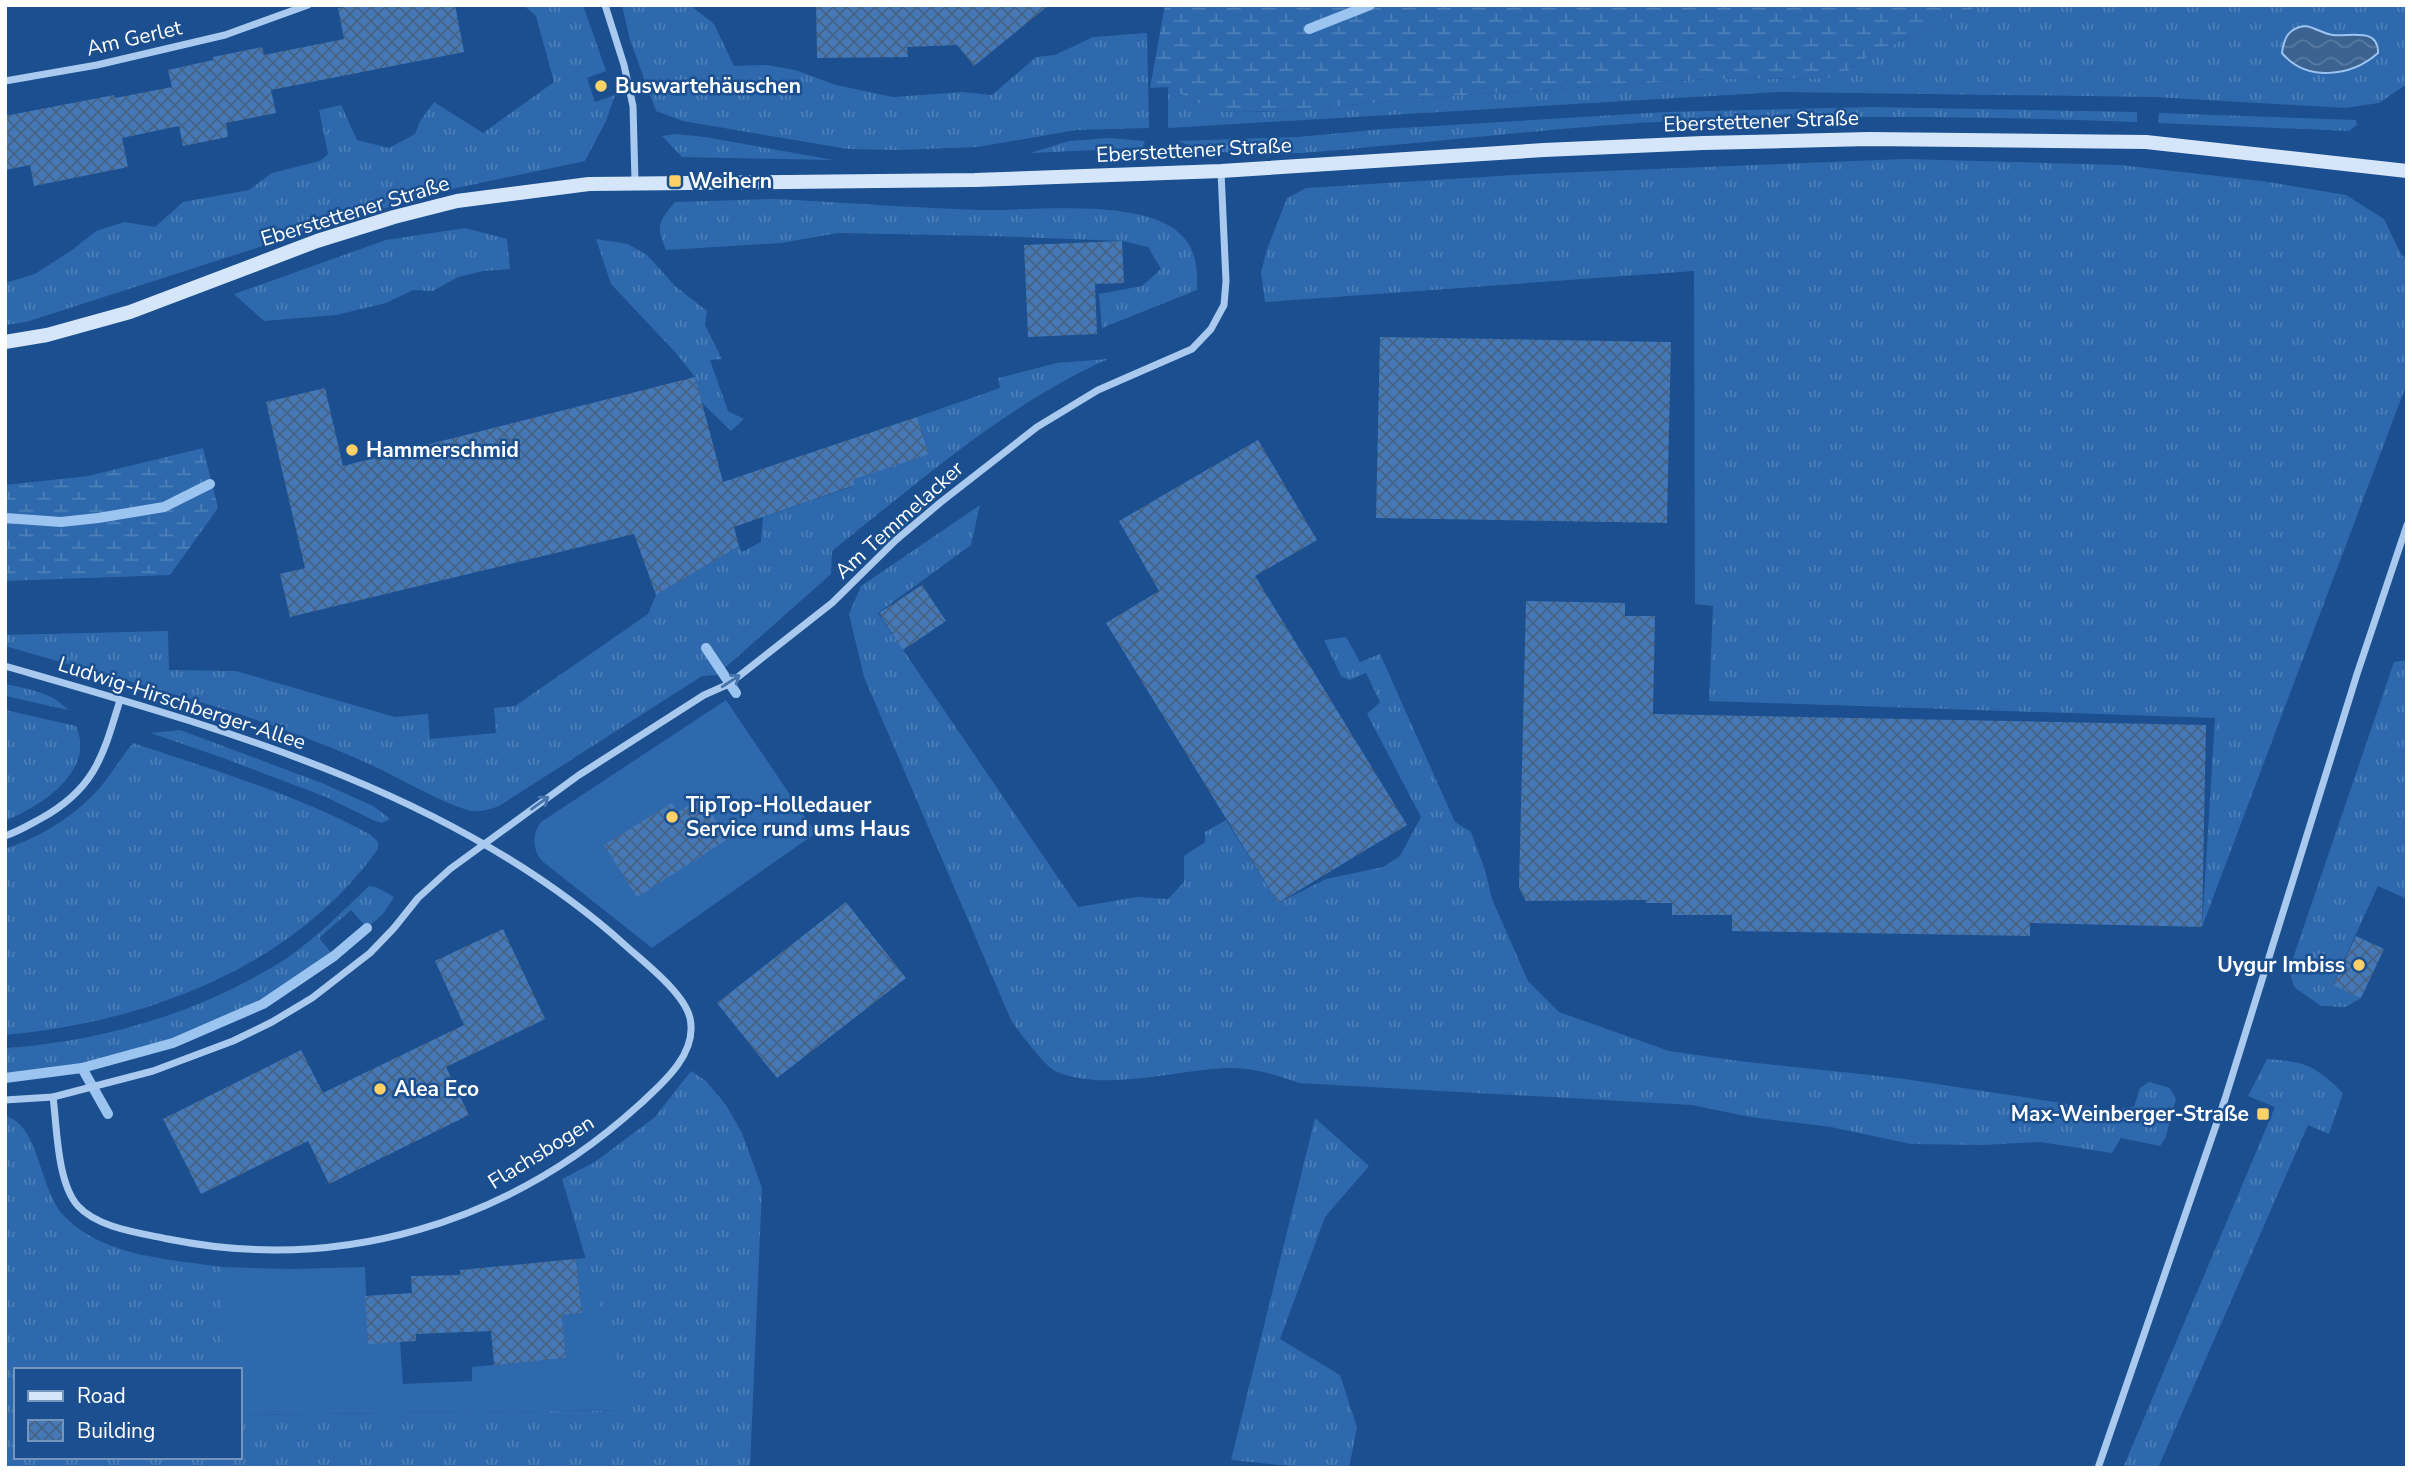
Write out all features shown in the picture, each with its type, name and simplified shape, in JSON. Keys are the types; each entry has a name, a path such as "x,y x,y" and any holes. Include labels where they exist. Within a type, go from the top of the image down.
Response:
{"main road":[{"name":"Eberstettener Straße","path":"5,342 47,335 130,312 317,241 394,217 457,201 576,185 635,182 975,180 1221,171 1544,150 1869,139 2146,142 2407,171"}],"street":[{"name":"Am Gerlet","path":"5,81 84,67 225,35 308,5"},
{"path":"605,5 624,65 633,106 635,182"},
{"name":"Am Temmelacker","path":"485,844 579,775 704,695 729,684 832,603 897,540 1037,427 1098,390 1192,349 1202,341 1220,316 1224,305 1226,281 1221,171"},
{"path":"2098,1468 2196,1188 2357,674 2407,525"},
{"name":"Ludwig-Hirschberger-Allee","path":"5,666 238,735 388,795 485,844"},
{"path":"5,836 58,809 76,796 99,761 120,699"},
{"path":"5,1100 53,1097 153,1071 220,1046 272,1022 342,976 394,928 433,883 485,844"},
{"name":"Flachsbogen","path":"53,1097 62,1167 74,1203 86,1214 103,1222 175,1240 226,1247 275,1249 326,1248 368,1242 398,1236 467,1215 535,1182 594,1142 665,1081 690,1041 691,1021 678,997 602,924 561,892 485,844"}],"green space":[{"path":"523,5 583,5 606,71 587,78 595,102 615,95 606,121 585,161 447,190 347,219 26,322 5,325 5,283 35,274 96,231 124,222 155,227 183,202 249,190 272,173 320,161 328,154 319,110 341,105 357,140 389,148 415,134 420,121 434,102 483,133 554,82 536,16"},
{"path":"622,5 690,5 714,24 734,66 767,65 795,70 836,85 893,97 962,92 992,95 1036,57 1055,55 1093,37 1147,33 1149,128 1076,130 978,147 898,150 848,149 683,121 656,111 630,40"},
{"path":"1165,5 1981,5 1873,53 1838,78 1709,79 1464,95 1281,111 1215,112 1168,87 1150,88"},
{"path":"1981,5 2407,5 2407,84 2379,103 2345,108 2155,97 1779,92 1168,128 1168,87 1215,112 1281,111 1464,95 1709,79 1838,78 1873,53"},
{"path":"1870,107 2137,112 2137,122 1907,117 1677,121 1283,154 1226,152 1178,141 1298,137 1383,129 1666,112"},
{"path":"2159,113 2356,120 2357,125 2349,131 2158,123"},
{"path":"675,134 833,160 682,157 662,136"},
{"path":"1110,138 1145,141 1142,148 1030,153 1069,141"},
{"path":"1905,159 2120,165 2262,181 2346,195 2384,219 2401,254 2407,260 2407,383 2202,927 2215,718 1709,701 1713,606 1695,604 1694,271 1265,302 1261,273 1267,249 1287,198 1306,188 1531,174"},
{"path":"774,199 981,210 1112,210 1138,214 1160,221 1178,232 1189,244 1195,258 1197,290 1102,328 1099,294 1142,286 1161,269 1148,247 1122,241 838,233 781,243 666,250 660,224 675,202"},
{"path":"465,228 507,239 510,269 483,271 458,277 433,291 413,290 386,303 336,315 264,321 234,294 386,240"},
{"path":"596,239 628,244 647,255 675,286 707,311 705,325 722,359 710,360 728,411 744,419 731,431 701,402 695,377 675,352 611,284"},
{"path":"1108,359 1070,378 998,422 930,472 832,551 831,574 717,675 702,676 499,806 486,810 473,811 453,805 380,769 289,731 148,686 5,646 5,635 168,631 169,670 236,671 395,717 428,714 430,739 496,733 494,708 515,706 648,614 656,595 739,546 742,552 761,542 763,517 854,486 853,480 929,453 917,417 1000,388 998,378 1057,363"},
{"path":"203,448 218,508 170,575 5,581 5,485 88,476"},
{"path":"980,505 971,545 878,613 1078,907 1137,897 1168,899 1184,882 1184,856 1205,842 1205,832 1226,820 1278,903 1326,879 1383,867 1400,856 1421,817 1367,714 1380,702 1366,673 1349,680 1341,676 1324,640 1346,637 1360,662 1380,654 1455,822 1471,832 1492,899 1528,981 1559,1012 1669,1051 1898,1078 2108,1110 2134,1107 2140,1088 2149,1082 2170,1088 2176,1099 2165,1139 2160,1146 2121,1138 2112,1153 2040,1142 1982,1145 1911,1144 1831,1127 1750,1117 1692,1105 1299,1083 1264,1072 1236,1068 1119,1080 1077,1078 1057,1072 1039,1057 1011,1020 864,677 849,614 861,586"},
{"path":"2407,660 2407,899 2378,886 2333,984 2361,998 2346,1007 2321,1006 2294,987 2289,970 2394,662"},
{"path":"5,684 47,695 68,710 5,696"},
{"path":"726,700 816,833 652,948 542,861 534,842 536,831 541,822"},
{"path":"5,710 76,726 80,742 78,758 72,772 61,785 34,806 5,821"},
{"path":"180,730 322,783 373,806 390,819 382,823 375,821 326,797 151,733"},
{"path":"133,743 313,807 371,835 378,842 378,849 343,891 304,926 260,957 212,982 163,1002 111,1017 5,1035 5,849 41,834 84,804"},
{"path":"369,886 394,897 383,914 367,928 351,910 319,938 334,956 263,1004 173,1043 82,1068 5,1078 5,1048 78,1039 150,1021 219,995 252,978 307,943"},
{"path":"2267,1059 2309,1067 2343,1093 2329,1134 2308,1125 2158,1468 2123,1468 2275,1107 2248,1096"},
{"path":"691,1071 706,1081 726,1105 742,1133 762,1188 750,1468 5,1468 5,1116 17,1122 26,1132 57,1206 66,1218 82,1231 119,1249 222,1267 222,1368 14,1368 14,1459 242,1459 242,1415 631,1410 562,1179 595,1162 655,1117"},
{"path":"1315,1118 1369,1166 1325,1217 1280,1339 1340,1375 1357,1427 1349,1468 1309,1468 1231,1460"},
{"path":"586,1258 632,1410 242,1415 242,1368 222,1368 222,1267 365,1267 368,1343 400,1342 403,1384 472,1381 472,1367 566,1358 562,1315 582,1313 576,1259"}],"water":[{"path":"2305,26 2333,35 2369,36 2377,45 2378,53 2355,67 2342,71 2329,73 2303,69 2282,53 2288,34"}],"building":[{"path":"355,5 455,5 464,52 271,90 276,113 226,123 228,137 183,146 179,126 122,138 128,167 34,186 30,165 5,170 5,116 172,87 168,70 213,60 213,57 262,47 264,55 344,39 338,8"},
{"path":"816,5 1049,5 974,66 957,45 907,47 908,57 817,58"},
{"path":"1122,241 1124,283 1095,284 1097,334 1028,337 1024,245"},
{"path":"1380,337 1671,342 1667,523 1376,518"},
{"path":"695,377 723,482 917,417 929,454 853,480 855,485 734,527 739,546 656,595 634,534 290,617 280,574 305,568 266,402 325,388 343,466"},
{"path":"1258,440 1317,540 1255,576 1407,825 1278,903 1106,623 1159,591 1119,521"},
{"path":"922,585 946,621 903,650 879,613"},
{"path":"1526,601 1625,603 1625,616 1655,616 1653,714 2206,725 2202,927 2030,923 2030,936 1732,931 1732,915 1672,915 1672,903 1646,903 1646,900 1526,901 1519,888"},
{"path":"701,797 728,839 637,897 604,845 672,803 678,812"},
{"path":"846,902 906,978 777,1078 717,1003"},
{"path":"503,929 545,1019 446,1067 469,1115 329,1184 308,1141 201,1194 163,1119 301,1050 323,1093 464,1025 435,961"},
{"path":"2356,936 2384,949 2361,998 2333,985"},
{"path":"576,1259 582,1313 562,1315 566,1358 494,1365 491,1331 416,1334 416,1341 368,1344 365,1296 412,1293 411,1276 460,1275 460,1270"}],"waterway":[{"path":"1309,29 1370,5"},
{"path":"5,518 61,522 98,518 164,507 210,484"},
{"path":"706,648 736,693"},
{"path":"5,1078 82,1068 173,1043 263,1004 334,956 367,928"},
{"path":"82,1068 108,1114"}],"place":[{"name":"Buswartehäuschen","path":"601,86"},
{"name":"Weihern","path":"675,181"},
{"name":"Hammerschmid","path":"352,450"},
{"name":"TipTop-Holledauer Service rund ums Haus","path":"672,817"},
{"name":"Uygur Imbiss","path":"2359,965"},
{"name":"Alea Eco","path":"380,1089"},
{"name":"Max-Weinberger-Straße","path":"2263,1114"}]}
